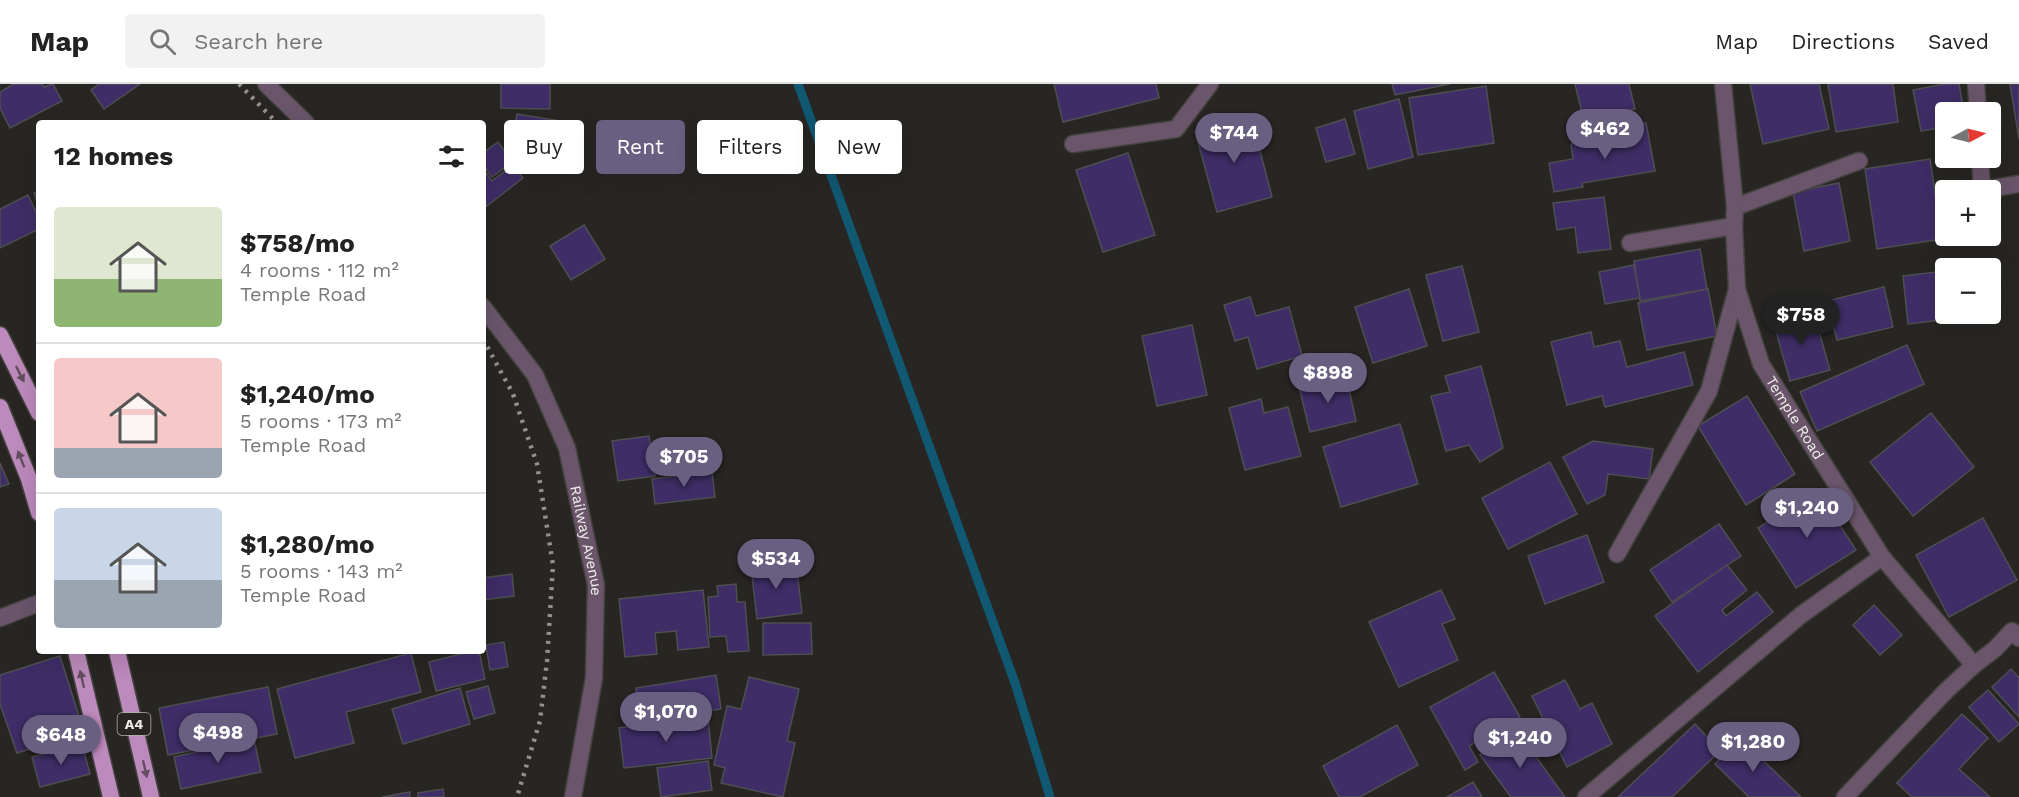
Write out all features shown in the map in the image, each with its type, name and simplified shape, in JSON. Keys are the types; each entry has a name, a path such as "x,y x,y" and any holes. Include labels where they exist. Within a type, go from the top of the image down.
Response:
{"highway":[{"path":"0,335 36,407"},
{"path":"0,407 29,478 36,502"},
{"name":"A4","path":"77,654 111,797"},
{"name":"A4","path":"118,654 152,797"}],"street":[{"path":"266,84 303,120"},
{"path":"1073,144 1176,129 1210,84"},
{"name":"Temple Road","path":"1724,84 1735,207 1737,289 1761,364 1882,557 1974,665"},
{"path":"1976,84 1977,102"},
{"path":"1735,207 1859,161"},
{"path":"1981,168 1982,190 2019,184"},
{"path":"1630,243 1734,226"},
{"path":"1617,554 1709,392 1737,289"},
{"name":"Railway Avenue","path":"486,311 534,375 567,447 596,585 594,678 573,797"},
{"path":"1586,797 1801,615 1882,557"},
{"path":"0,618 36,604"},
{"path":"1845,797 1946,691 1974,665 2016,633"}],"building":[{"path":"14,84 42,84 44,87 53,84 62,101 10,128 0,108 0,92"},
{"path":"99,84 140,84 104,109 91,90"},
{"path":"501,84 550,84 550,109 501,108"},
{"path":"1054,84 1156,84 1159,98 1063,122"},
{"path":"1392,84 1450,84 1395,95"},
{"path":"1575,84 1629,84 1635,109 1584,121"},
{"path":"1750,84 1819,84 1829,129 1763,144"},
{"path":"1828,84 1893,84 1898,122 1836,132"},
{"path":"1945,84 1959,84 1962,102 1935,102 1935,129 1921,131 1913,90"},
{"path":"2010,84 2019,84 2019,139"},
{"path":"1486,86 1494,143 1418,155 1409,98"},
{"path":"1399,99 1413,157 1368,169 1354,111"},
{"path":"517,114 554,120 516,120"},
{"path":"1251,116 1272,197 1217,212 1195,131"},
{"path":"1345,119 1355,154 1326,162 1316,128"},
{"path":"1646,123 1655,171 1582,183 1583,187 1554,192 1549,163 1573,159 1571,144 1627,134 1625,127"},
{"path":"498,142 504,151 504,168 492,177 486,169 486,151"},
{"path":"1128,153 1155,235 1103,252 1076,170"},
{"path":"1930,159 1935,192 1935,240 1877,249 1865,169"},
{"path":"504,172 504,174 520,174 523,178 486,207 486,173 492,181"},
{"path":"1839,183 1850,241 1804,251 1793,192"},
{"path":"28,195 36,212 36,230 0,248 0,209"},
{"path":"1604,197 1611,249 1578,253 1575,227 1557,230 1553,203"},
{"path":"584,225 605,259 571,280 550,246"},
{"path":"1700,249 1707,289 1640,301 1634,261"},
{"path":"1634,265 1640,298 1605,304 1599,272"},
{"path":"1462,266 1479,332 1443,341 1426,275"},
{"path":"1935,272 1935,321 1908,324 1903,276"},
{"path":"1884,287 1893,327 1837,340 1827,301"},
{"path":"1409,289 1427,346 1373,363 1355,307"},
{"path":"1708,289 1717,336 1647,350 1638,303"},
{"path":"1250,297 1256,316 1289,307 1302,356 1257,369 1248,337 1235,341 1224,305"},
{"path":"1813,310 1830,370 1790,381 1773,321"},
{"path":"1192,325 1207,395 1157,406 1142,336"},
{"path":"1591,332 1594,347 1620,341 1627,367 1684,352 1693,385 1605,407 1602,396 1567,405 1551,342"},
{"path":"1907,345 1924,384 1817,431 1800,392"},
{"path":"1481,366 1503,448 1480,462 1469,445 1446,451 1431,396 1450,392 1445,376"},
{"path":"1346,376 1356,421 1310,432 1299,387"},
{"path":"1747,396 1795,474 1746,505 1698,426"},
{"path":"1261,399 1264,413 1288,407 1301,456 1245,470 1229,408"},
{"path":"1931,413 1974,467 1913,516 1870,462"},
{"path":"1400,424 1418,484 1341,507 1323,447"},
{"path":"649,436 655,476 618,481 612,441"},
{"path":"1593,441 1653,449 1649,479 1608,474 1605,495 1587,504 1563,457"},
{"path":"1550,462 1577,514 1508,549 1482,498"},
{"path":"0,463 9,484 0,487"},
{"path":"712,472 715,497 655,504 652,479"},
{"path":"1817,490 1856,550 1796,588 1758,528"},
{"path":"1983,518 2017,580 1949,617 1916,555"},
{"path":"1719,524 1741,556 1672,602 1650,570"},
{"path":"1587,535 1604,582 1545,604 1528,556"},
{"path":"796,562 802,613 757,619 751,567"},
{"path":"1727,565 1747,590 1722,610 1726,616 1757,592 1773,612 1698,672 1655,616"},
{"path":"512,574 514,596 486,600 486,578"},
{"path":"736,584 737,602 745,602 749,651 728,652 726,636 710,637 708,597 718,596 717,586"},
{"path":"703,590 709,647 678,650 676,631 655,633 657,654 625,657 619,599"},
{"path":"1441,590 1455,619 1442,624 1458,660 1399,687 1369,622"},
{"path":"1874,605 1902,635 1880,655 1853,625"},
{"path":"763,623 811,623 812,654 763,655"},
{"path":"504,642 508,667 490,670 486,645"},
{"path":"411,654 421,692 346,712 354,743 295,758 277,689"},
{"path":"461,654 480,654 485,679 436,691 429,662"},
{"path":"60,656 84,732 17,753 0,704 0,675"},
{"path":"2011,669 2019,678 2019,717 1992,687"},
{"path":"1494,672 1520,717 1469,746 1478,762 1465,770 1430,707"},
{"path":"716,675 721,709 658,720 656,711 640,713 636,688"},
{"path":"749,677 799,689 787,741 795,743 783,797 721,783 725,768 714,765 727,706 741,709"},
{"path":"1565,680 1580,709 1592,703 1612,744 1567,767 1532,696"},
{"path":"488,686 495,713 474,719 466,692"},
{"path":"268,687 277,734 168,755 159,708"},
{"path":"460,688 470,724 403,744 392,709"},
{"path":"1988,690 2019,724 1999,742 1969,707"},
{"path":"1962,714 1988,738 1959,769 1990,797 1912,797 1897,783"},
{"path":"708,717 712,758 624,768 619,728"},
{"path":"1695,724 1720,751 1672,797 1618,797"},
{"path":"1397,725 1418,765 1360,797 1339,797 1323,766"},
{"path":"1516,729 1565,797 1511,797 1480,755"},
{"path":"1740,738 1801,797 1749,797 1715,764"},
{"path":"254,739 261,772 181,789 174,757"},
{"path":"82,744 90,774 40,787 32,757"},
{"path":"708,761 712,790 661,797 657,768"},
{"path":"1473,782 1482,797 1447,797"},
{"path":"443,789 444,797 418,797 418,793"},
{"path":"410,792 410,797 382,797"}],"waterway":[{"path":"798,84 1015,683 1050,797"}],"railway":[{"path":"239,84 274,120"},
{"path":"486,344 513,394 537,464 553,565 547,661 540,721 517,797"}]}
